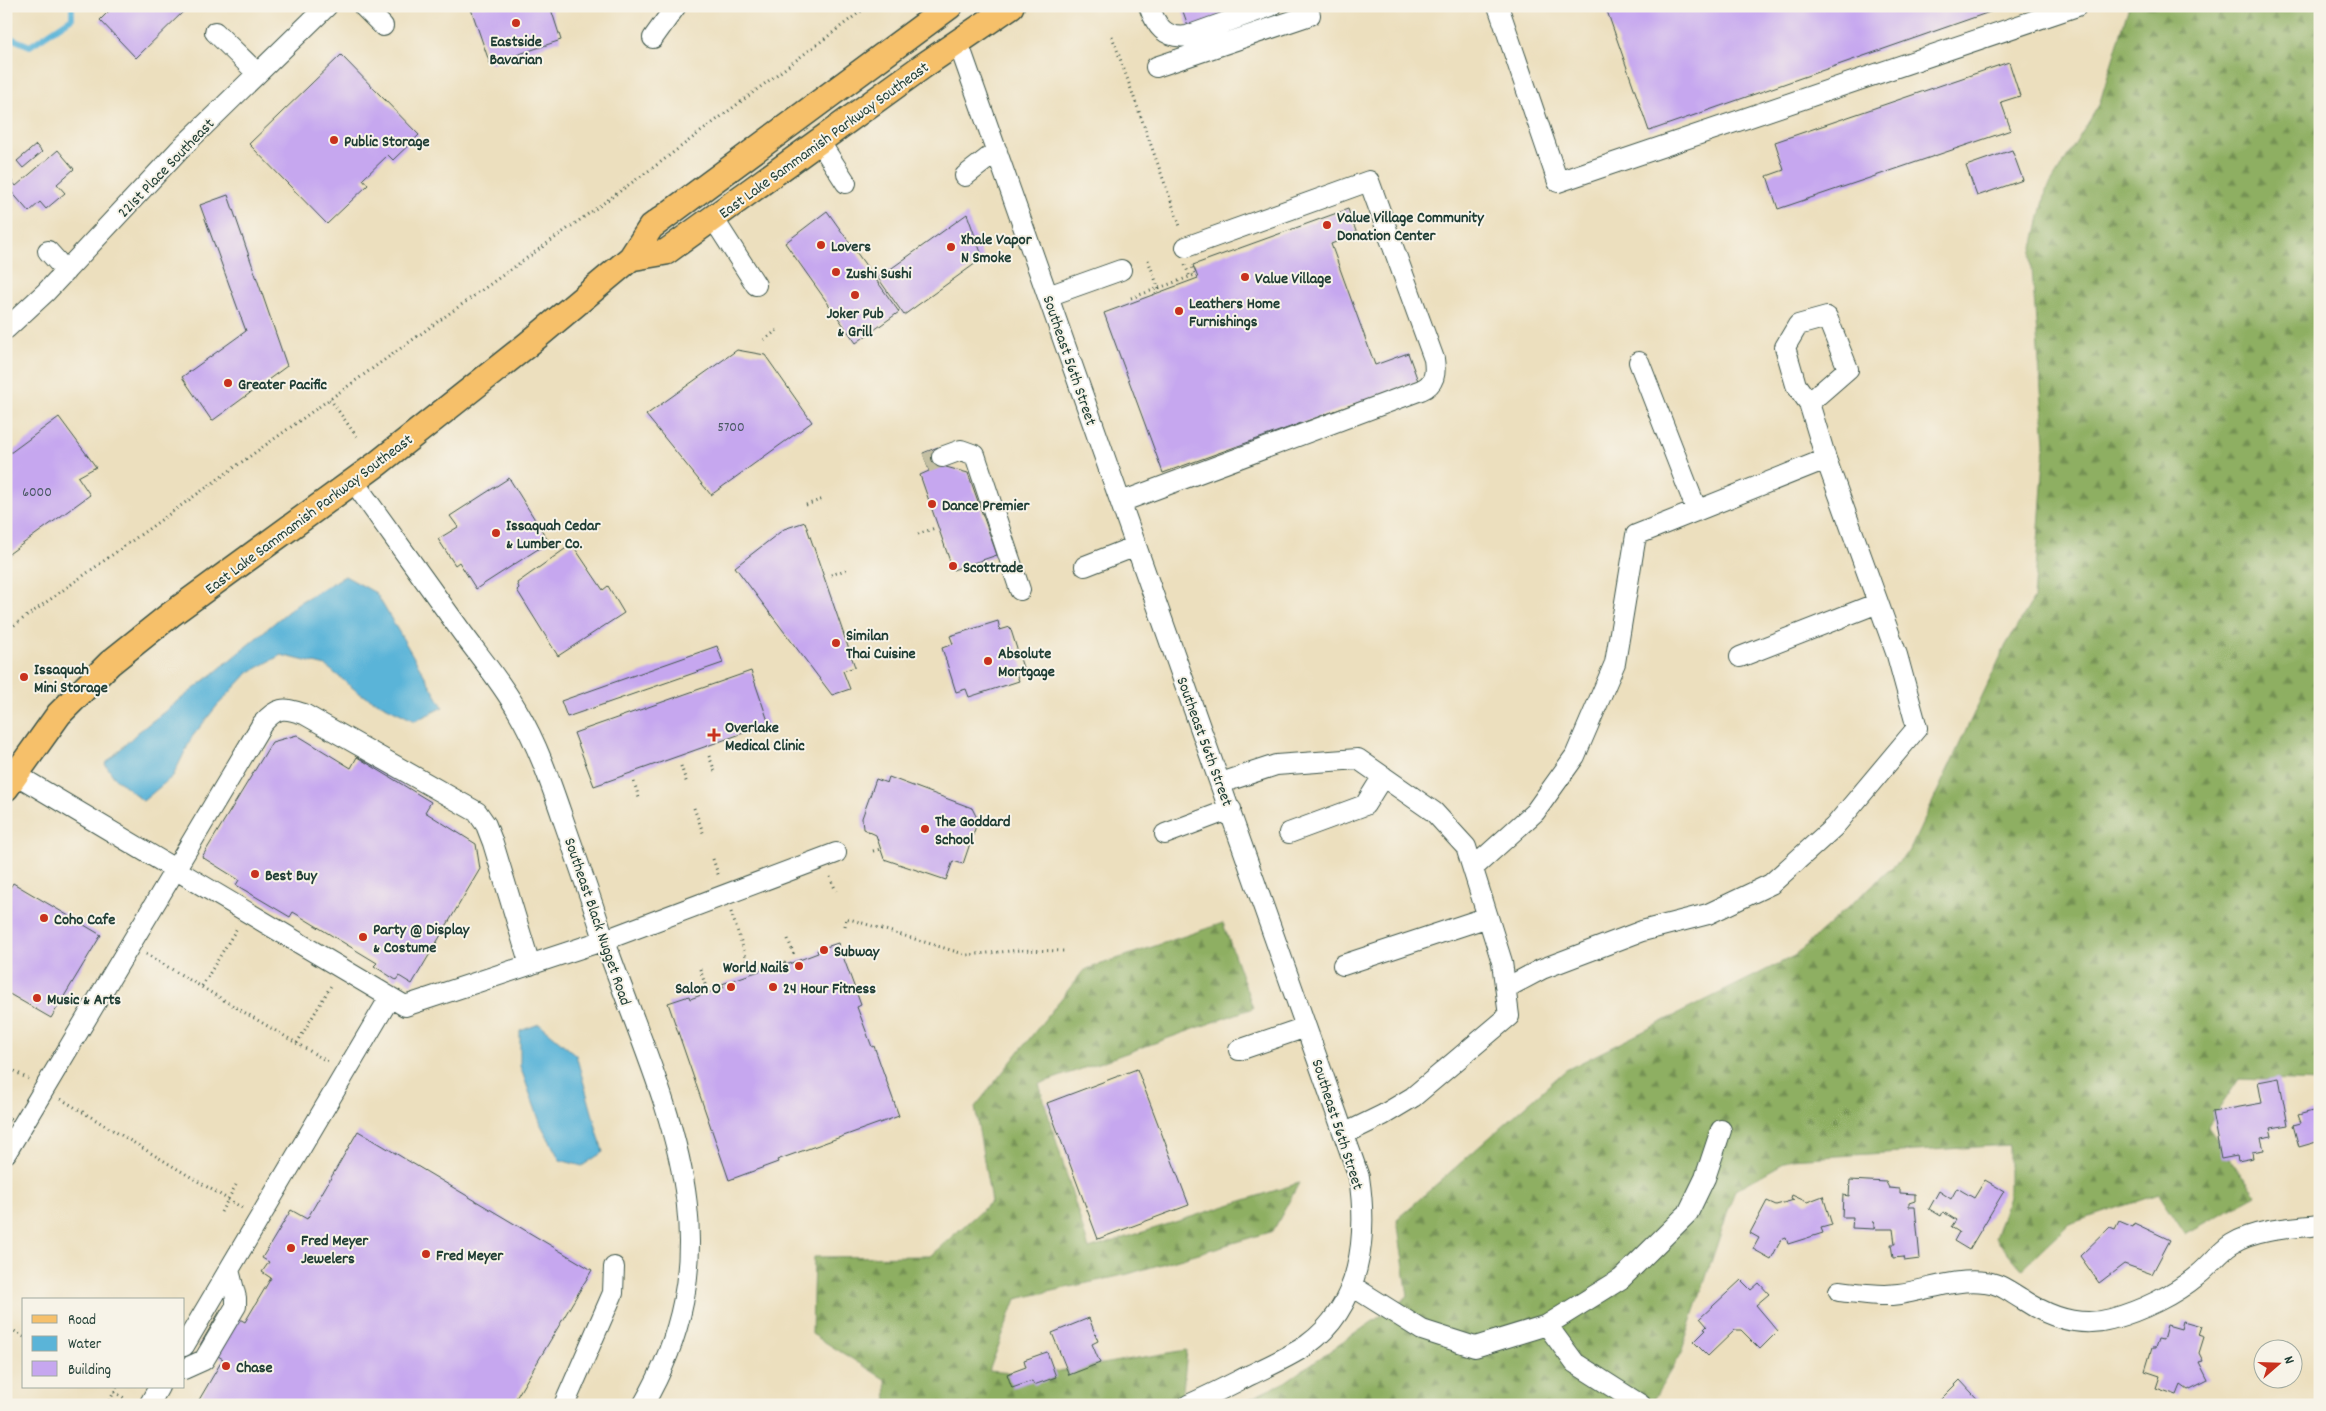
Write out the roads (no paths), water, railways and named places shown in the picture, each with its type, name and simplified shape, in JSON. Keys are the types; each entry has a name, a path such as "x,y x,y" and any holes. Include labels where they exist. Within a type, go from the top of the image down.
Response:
{"main road":[{"name":"East Lake Sammamish Parkway Southeast","path":"631,258 666,252 1010,6"},
{"name":"East Lake Sammamish Parkway Southeast","path":"11,781 58,714 110,663 170,615 354,482 527,345 631,258 651,226 948,7"},
{"name":"Southeast 56th Street","path":"948,7 958,42"}],"street":[{"name":"221st Place Southeast","path":"6,328 31,307 66,272 178,152 327,6"},
{"path":"363,6 383,26"},
{"path":"653,38 676,6"},
{"path":"1149,6 1161,30 1168,36 1178,38 1271,6"},
{"path":"1498,6 1558,182 2077,6"},
{"path":"1156,67 1310,14"},
{"path":"215,32 257,73"},
{"name":"Southeast 56th Street","path":"958,42 1120,502 1231,809 1359,1177 1363,1204 1361,1251 1352,1286 1337,1315 1308,1344 1285,1358 1188,1405"},
{"path":"819,141 846,183"},
{"path":"965,176 997,151"},
{"path":"1120,502 1421,390 1434,380 1434,359 1369,181 1183,238"},
{"path":"713,218 756,285"},
{"path":"48,251 66,272"},
{"path":"1048,296 1121,270"},
{"path":"1640,362 1697,511"},
{"path":"1506,988 1542,969 1642,931 1708,914 1771,884 1834,827 1917,728 1897,655 1826,459 1809,403"},
{"path":"942,457 961,450 974,455 1020,590"},
{"path":"1473,868 1535,812 1575,756 1614,663 1636,535 1826,459"},
{"name":"Southeast Black Nugget Road","path":"354,482 517,709 530,734 550,780 605,940 671,1122 686,1193 689,1239 688,1274 678,1326 667,1358 643,1405"},
{"path":"1085,566 1136,546"},
{"path":"1740,657 1878,603"},
{"path":"6,1153 262,724 272,713 289,708 304,714 477,812 486,825 530,965"},
{"path":"1221,783 1276,765 1358,759 1434,812 1466,847 1502,962 1509,1016 1413,1097 1383,1115 1344,1134"},
{"path":"1289,833 1365,805 1383,776"},
{"path":"11,781 175,869 406,1006 605,940 836,853"},
{"path":"1165,834 1231,809"},
{"path":"1343,965 1488,916"},
{"path":"185,1344 390,997"},
{"path":"1239,1050 1306,1027"},
{"path":"1352,1286 1422,1330 1475,1347 1547,1325 1621,1279 1688,1212 1705,1178 1720,1130"},
{"path":"1839,1291 1876,1296 1967,1281 1986,1282 2002,1286 2046,1314 2065,1320 2085,1322 2109,1320 2137,1310 2170,1294 2198,1275 2231,1244 2245,1238 2320,1225"},
{"path":"564,1405 613,1293 614,1267"},
{"path":"185,1369 204,1360 236,1306 236,1298 229,1270"},
{"path":"1547,1325 1575,1364 1641,1405"},
{"path":"149,1405 158,1388"}],"water":[{"path":"345,576 376,593 443,707 415,721 359,693 326,666 281,655 248,673 216,707 192,737 173,776 143,801 114,777 105,764 137,733 213,674 298,603"},
{"path":"539,1024 576,1055 603,1152 582,1166 560,1160 541,1125 520,1066 520,1031"}],"waterway":[{"path":"6,36 30,46 72,18 72,6"}],"tunnel":[{"path":"926,463 942,457"}],"place":[{"name":"Eastside Bavarian","path":"516,23"},
{"name":"Public Storage","path":"334,140"},
{"name":"Value Village Community Donation Center","path":"1327,225"},
{"name":"Lovers","path":"821,245"},
{"name":"Xhale Vapor N Smoke","path":"951,247"},
{"name":"Zushi Sushi","path":"836,272"},
{"name":"Value Village","path":"1245,277"},
{"name":"Joker Pub & Grill","path":"855,295"},
{"name":"Leathers Home Furnishings","path":"1179,311"},
{"name":"Greater Pacific","path":"228,383"},
{"name":"Dance Premier","path":"932,504"},
{"name":"Issaquah Cedar & Lumber Co.","path":"496,533"},
{"name":"Scottrade","path":"953,566"},
{"name":"Similan Thai Cuisine","path":"836,643"},
{"name":"Absolute Mortgage","path":"988,661"},
{"name":"Issaquah Mini Storage","path":"24,677"},
{"name":"Overlake Medical Clinic","path":"714,735"},
{"name":"The Goddard School","path":"925,829"},
{"name":"Best Buy","path":"255,874"},
{"name":"Coho Cafe","path":"44,918"},
{"name":"Party @ Display & Costume","path":"363,937"},
{"name":"Subway","path":"824,950"},
{"name":"World Nails","path":"799,966"},
{"name":"Salon O","path":"731,987"},
{"name":"24 Hour Fitness","path":"773,987"},
{"name":"Music & Arts","path":"37,998"},
{"name":"Fred Meyer Jewelers","path":"291,1248"},
{"name":"Fred Meyer","path":"426,1254"},
{"name":"Chase","path":"226,1366"}]}
